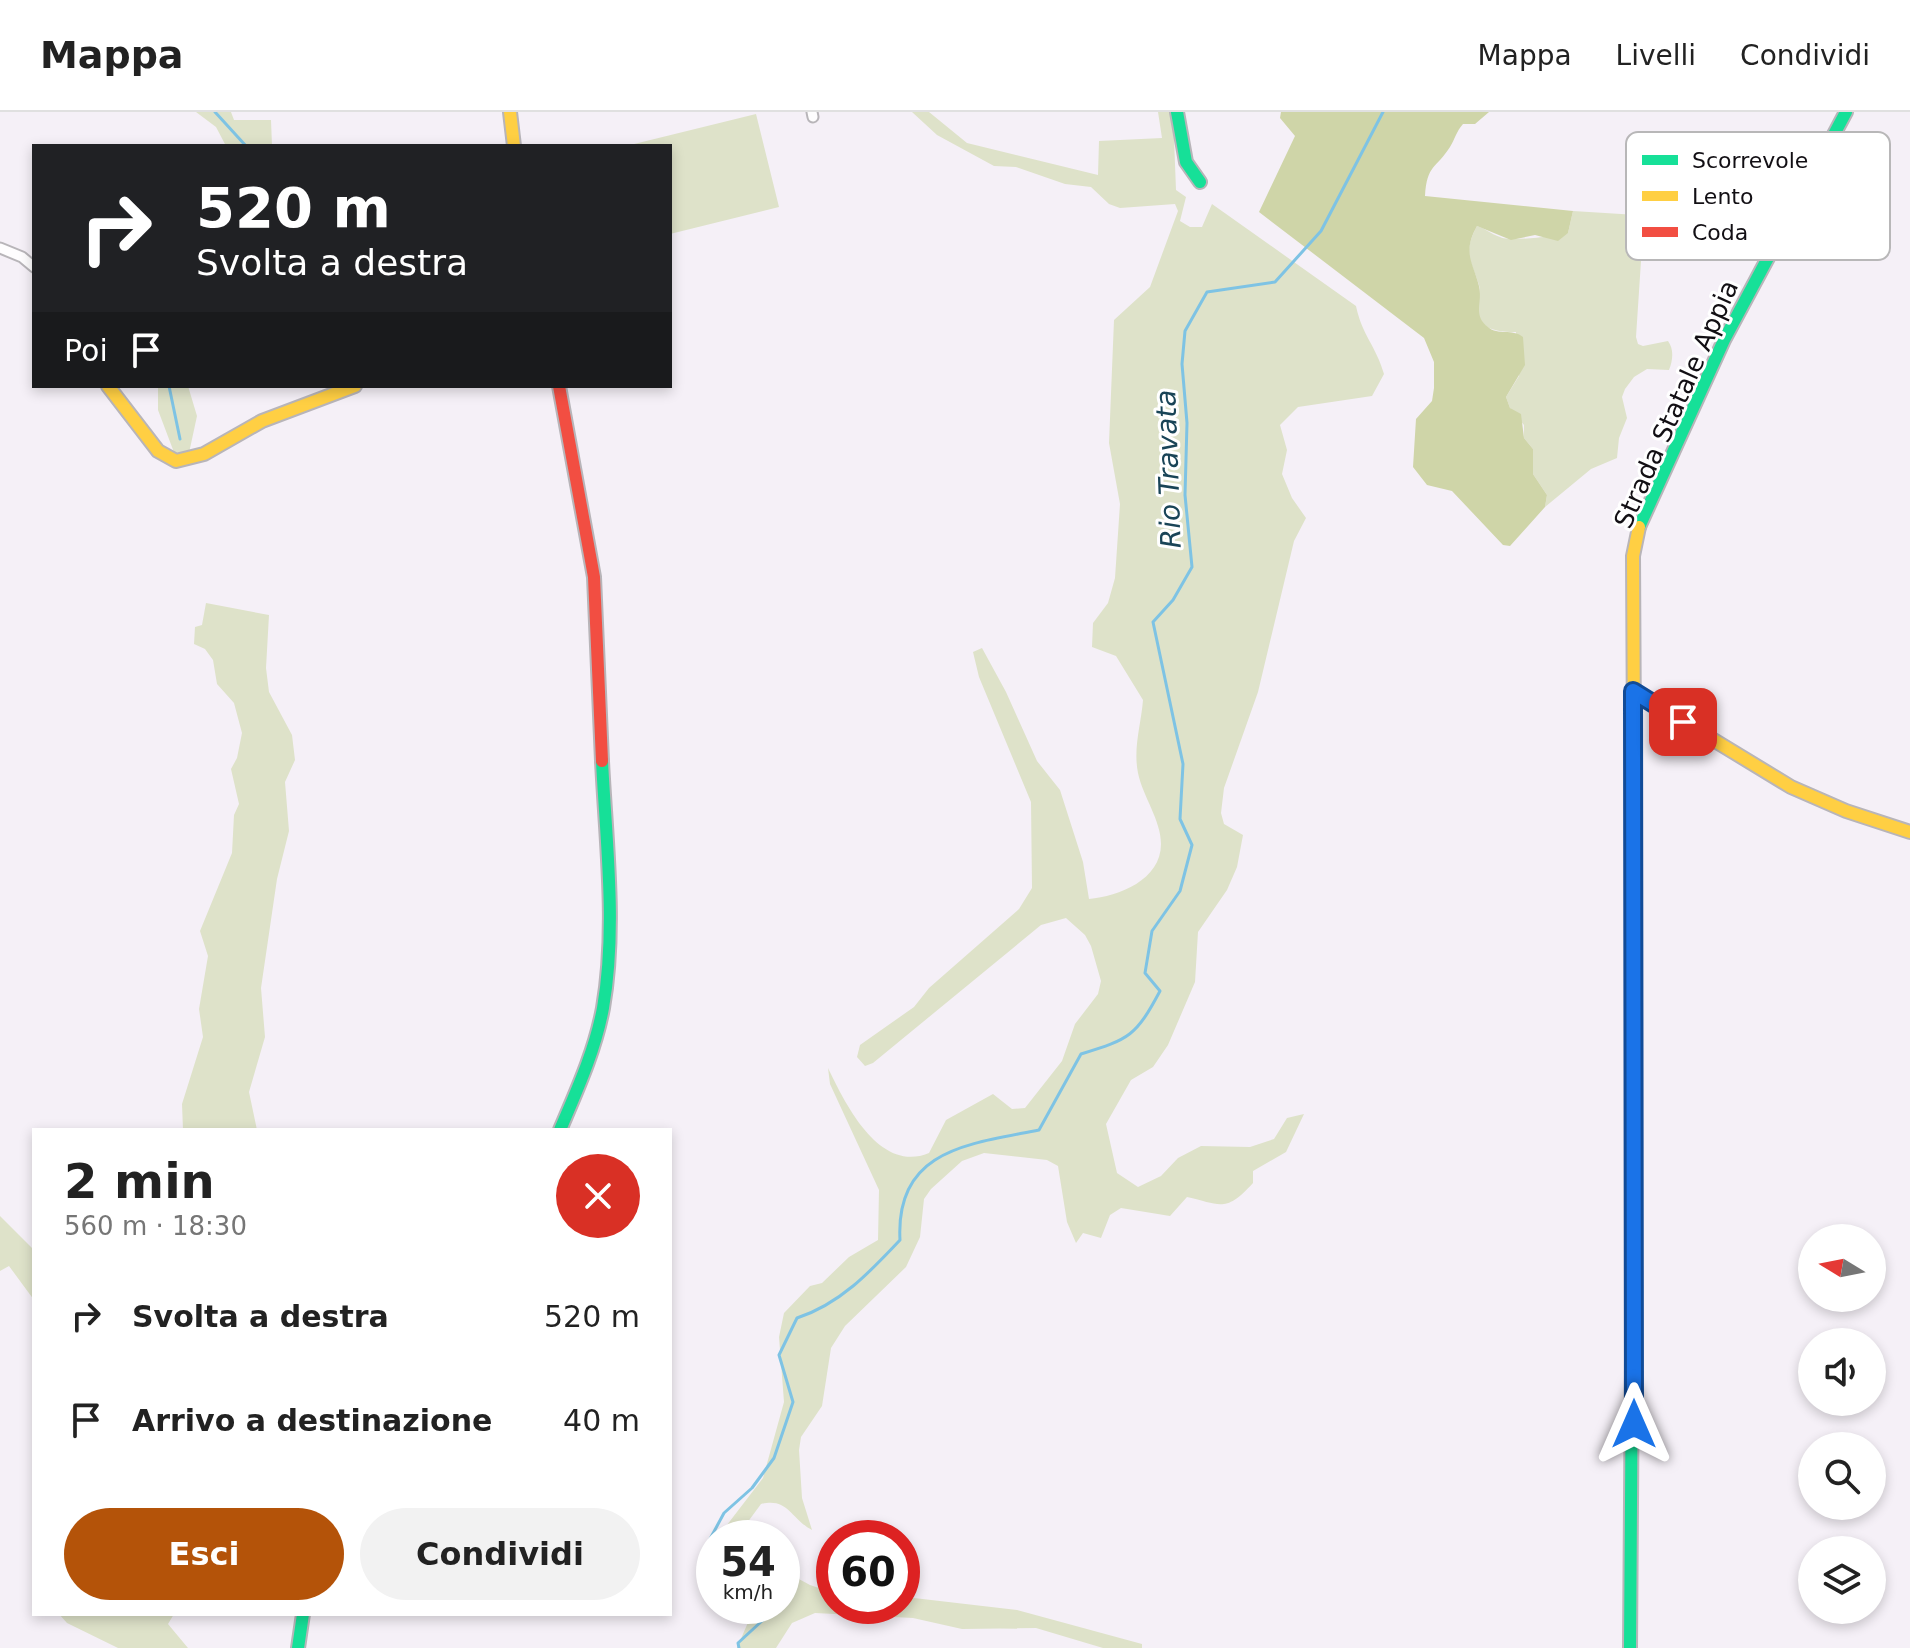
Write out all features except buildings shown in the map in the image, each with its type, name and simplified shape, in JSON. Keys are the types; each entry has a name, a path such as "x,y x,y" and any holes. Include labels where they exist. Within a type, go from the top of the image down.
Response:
{"main road":[{"path":"510,112 514,144"},
{"path":"1177,112 1186,162 1200,182"},
{"name":"Strada Statale Appia","path":"1835,132 1846,112"},
{"name":"Strada Statale Appia","path":"1630,1648 1636,1093 1633,556 1640,525 1724,340 1767,260"},
{"path":"110,388 158,451 176,461 204,454 262,421 347,388"},
{"path":"559,388 594,577 609,922 603,1006 595,1041 561,1128"},
{"path":"1633,691 1791,787 1846,811 1910,832"},
{"path":"298,1648 303,1616"}],"street":[{"path":"0,248 22,257 32,265"}],"green space":[{"path":"196,112 231,112 234,120 271,120 272,144 225,144 216,127"},
{"path":"912,112 929,112 967,143 1098,175 1099,141 1162,138 1158,112 1173,112 1176,190 1186,197 1180,221 1190,227 1202,227 1212,204 1356,306 1384,374 1372,396 1298,407 1280,425 1287,450 1282,474 1292,498 1306,518 1294,541 1258,692 1224,788 1221,813 1224,824 1243,835 1237,867 1227,890 1198,932 1195,982 1168,1045 1153,1067 1131,1080 1106,1124 1117,1173 1138,1187 1161,1176 1178,1158 1201,1146 1250,1147 1274,1139 1287,1118 1304,1114 1286,1152 1253,1171 1253,1183 1229,1203 1215,1204 1187,1197 1170,1216 1121,1208 1110,1215 1101,1238 1083,1233 1076,1243 1067,1222 1058,1166 1047,1160 984,1153 962,1161 924,1199 920,1237 906,1267 845,1326 831,1348 822,1406 801,1437 799,1450 802,1498 812,1530 783,1506 770,1503 761,1504 749,1520 731,1520 763,1478 784,1402 779,1337 784,1313 810,1286 822,1283 849,1257 878,1240 879,1190 830,1084 828,1068 854,1116 880,1145 895,1154 911,1157 929,1153 946,1120 993,1094 1012,1109 1025,1108 1062,1061 1075,1024 1098,994 1101,981 1085,935 1066,918 1041,925 873,1063 865,1066 857,1057 860,1045 914,1007 929,988 1019,909 1032,888 1031,802 979,677 973,652 982,648 1037,761 1060,790 1083,862 1089,899 1113,894 1136,884 1154,867 1161,844 1137,764 1143,700 1116,656 1092,647 1093,623 1108,603 1115,578 1120,504 1109,443 1114,320 1150,287 1178,211 1175,204 1120,208 1109,204 1091,187 1065,184 1016,167 994,166 937,135"},
{"path":"1281,112 1489,112 1475,124 1463,124 1430,172 1425,196 1573,211 1568,233 1558,241 1535,235 1511,240 1477,226 1470,243 1470,257 1480,292 1480,318 1492,330 1523,337 1525,365 1506,397 1510,408 1521,414 1524,438 1533,449 1533,474 1547,495 1545,507 1510,546 1503,545 1452,491 1427,485 1413,467 1416,419 1432,401 1434,388 1434,362 1424,338 1259,212 1295,136 1280,118"},
{"path":"756,114 779,207 672,234 672,144 634,144"},
{"path":"1573,211 1626,214 1626,260 1641,260 1638,344 1643,346 1668,341 1672,359 1669,370 1647,369 1634,377 1625,389 1622,397 1627,418 1619,438 1617,458 1591,469 1545,507 1547,495 1533,474 1533,449 1524,438 1524,425 1510,408 1506,397 1519,376 1516,332 1492,329 1479,317 1480,288 1469,251 1477,226 1505,238 1523,239 1568,233"},
{"path":"158,388 189,388 197,416 189,453 175,455 158,410"},
{"path":"206,603 269,615 266,668 269,692 292,735 295,760 285,782 289,831 277,879 261,988 265,1037 249,1092 257,1128 183,1128 182,1104 203,1037 199,1009 208,956 200,931 232,853 234,815 239,804 231,769 237,758 242,733 234,703 217,684 213,660 205,649 194,644 195,627 202,625"},
{"path":"0,1216 32,1248 32,1297 9,1266 0,1271"},
{"path":"800,1580 816,1587 815,1613 800,1620"},
{"path":"920,1599 1017,1610 1142,1644 1142,1648 1103,1648 1036,1628 962,1629 920,1620"},
{"path":"61,1616 173,1616 168,1624 188,1648 118,1648 67,1623"},
{"path":"747,1624 791,1624 776,1648 737,1648"}],"waterway":[{"path":"215,112 244,144"},
{"name":"Rio Travata","path":"720,1520 752,1488 774,1458 793,1402 779,1355 797,1318 841,1296 900,1240 902,1210 910,1186 923,1169 941,1156 963,1147 1039,1130 1081,1054 1130,1034 1160,991 1145,973 1152,931 1180,891 1192,845 1180,819 1183,764 1153,622 1173,600 1192,567 1185,495 1187,423 1182,364 1185,331 1207,292 1275,282 1321,231 1383,112"},
{"path":"169,388 180,439"},
{"name":"Rio Travata","path":"739,1648 738,1643 759,1624"}],"traffic: fast":[{"path":"1177,112 1186,162 1200,182"},
{"path":"1835,132 1846,112"},
{"path":"1639,527 1724,340 1767,260"},
{"path":"561,1128 595,1040 607,978 610,916 602,761"},
{"path":"1630,1648 1635,925"},
{"path":"298,1648 303,1616"}],"traffic: slow":[{"path":"510,112 514,144"},
{"path":"110,388 158,451 176,461 204,454 262,421 350,388"},
{"path":"1635,925 1633,556 1639,527"},
{"path":"1633,691 1791,787 1846,811 1910,832"}],"traffic: jam":[{"path":"559,388 594,577 602,761"}],"route":[{"path":"1634,1424 1636,1087 1633,691 1683,722"}]}
